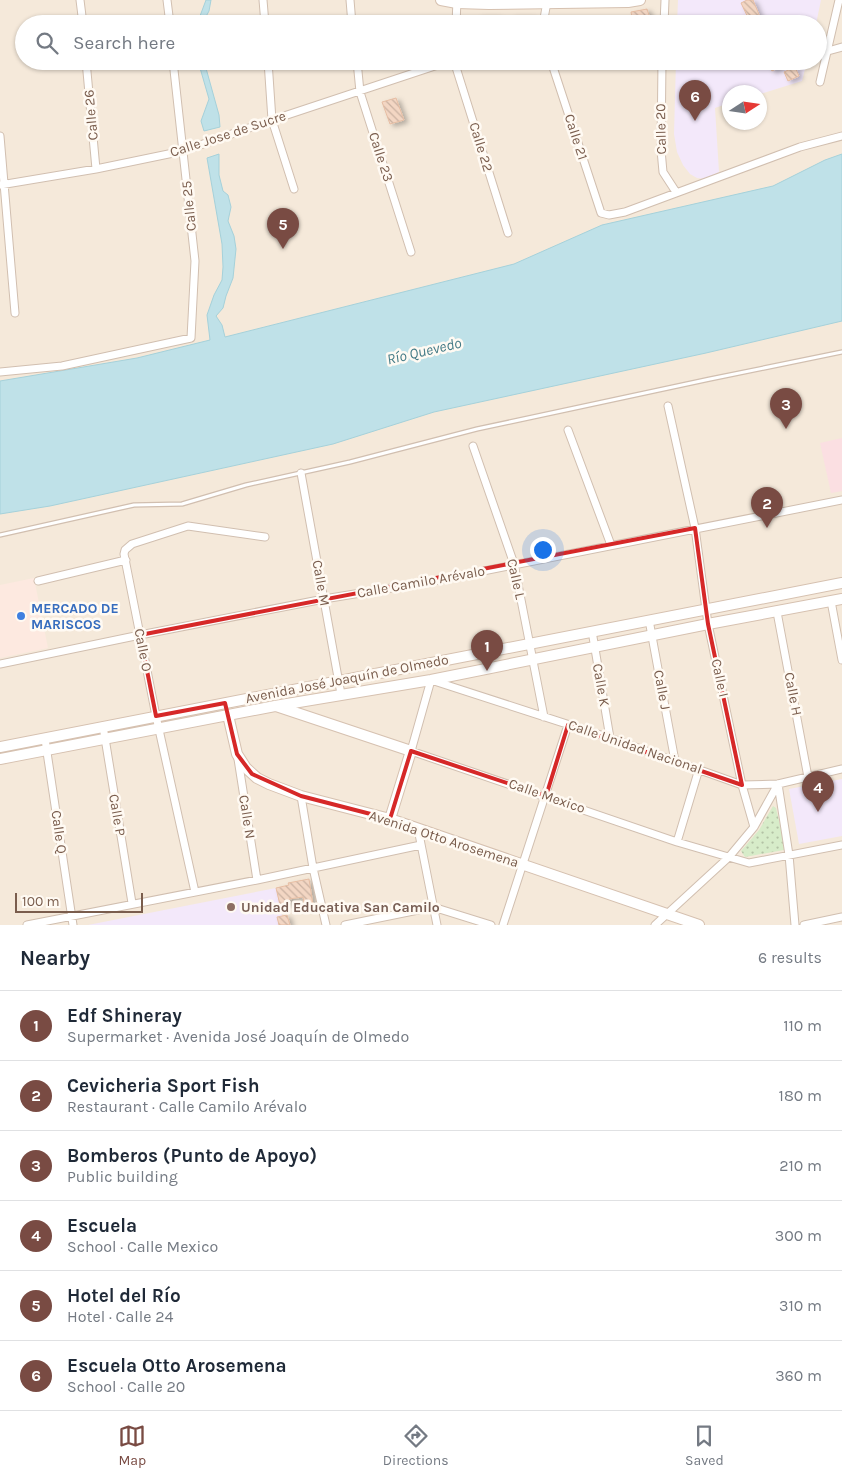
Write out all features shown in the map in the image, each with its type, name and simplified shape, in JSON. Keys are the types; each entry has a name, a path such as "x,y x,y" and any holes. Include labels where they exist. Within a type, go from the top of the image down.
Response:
{"main road":[{"path":"441,0 490,4 640,0"},
{"name":"Avenida José Joaquín de Olmedo","path":"0,746 842,583"},
{"name":"Avenida José Joaquín de Olmedo","path":"0,759 275,706 430,680 532,658 842,599"},
{"name":"Calle Mexico","path":"255,697 275,706 411,751"},
{"name":"Avenida Otto Arosemena","path":"228,715 237,754 246,768 257,778 301,796 390,819 699,925"},
{"path":"390,819 411,751"}],"street":[{"path":"80,0 82,15"},
{"path":"167,0 169,15"},
{"path":"263,0 264,15"},
{"path":"350,0 351,15"},
{"path":"664,15 665,0"},
{"path":"827,55 839,0"},
{"path":"456,15 457,1"},
{"path":"545,15 547,2"},
{"path":"828,51 842,47"},
{"name":"Calle 26","path":"87,70 96,169"},
{"name":"Calle 25","path":"0,372 62,366 191,338 195,261 174,70"},
{"path":"269,70 272,120 294,189"},
{"name":"Calle 23","path":"358,70 360,92 411,252"},
{"name":"Calle Jose de Sucre","path":"2,185 96,169 182,151 424,70"},
{"name":"Calle 22","path":"457,70 508,233"},
{"name":"Calle 21","path":"555,70 601,213 609,215 624,212 676,192"},
{"name":"Calle 20","path":"662,70 661,150 663,172 676,192"},
{"path":"820,82 823,70"},
{"path":"0,136 2,185 15,313"},
{"path":"676,192 800,147 842,136"},
{"name":"Calle I","path":"668,406 696,528 708,624 742,785 754,828"},
{"path":"568,430 610,545"},
{"name":"Calle L","path":"473,446 514,564 544,717"},
{"name":"Calle M","path":"301,473 341,694"},
{"name":"Calle Camilo Arévalo","path":"0,664 324,599 428,582 842,500"},
{"path":"38,581 126,560 125,550 132,544 188,526 265,537"},
{"name":"Calle O","path":"126,560 156,716 195,892"},
{"path":"831,601 842,660"},
{"name":"Calle H","path":"777,612 808,777"},
{"name":"Calle J","path":"649,620 675,761"},
{"name":"Calle K","path":"592,631 610,738"},
{"path":"411,751 430,680"},
{"name":"Calle Unidad Nacional","path":"430,680 610,738 699,768 742,785 778,784 842,769"},
{"path":"503,925 568,725"},
{"name":"Calle P","path":"103,726 132,904"},
{"name":"Calle Q","path":"45,738 72,921"},
{"name":"Calle Mexico","path":"411,751 677,842 749,863 842,845"},
{"name":"Calle N","path":"237,754 257,880"},
{"path":"677,842 699,768"},
{"path":"654,925 729,857 754,828 778,784"},
{"path":"778,784 795,925"},
{"path":"301,796 313,868 326,925"},
{"path":"418,829 437,925"},
{"path":"26,925 72,921 132,904 421,845"},
{"path":"345,925 433,908 491,925"},
{"path":"804,925 842,918"}],"lane":[{"path":"0,535 134,505 182,504 246,485 477,430 842,352"}],"highlighted area":[{"path":"695,528 708,624 742,785 568,725 546,796 411,751 390,819 301,796 252,774 237,754 225,703 156,716 140,635"}],"shaded area":[{"path":"0,0 842,0 842,925 0,925"},
{"path":"678,0 821,0 818,15 677,15"},
{"path":"676,70 805,70 802,81 767,92 767,85 722,85 722,106 715,108 719,172 705,179 697,178 690,174 683,165 677,152 674,134"},
{"path":"842,438 842,491 831,493 820,443"},
{"name":"MERCADO DE MARISCOS","path":"34,578 48,648 0,658 0,585"},
{"path":"842,779 842,836 799,844 789,789"},
{"name":"Unidad Educativa San Camilo","path":"276,888 284,925 88,925"}],"green space":[{"path":"773,806 776,808 785,846 784,850 745,857 741,851 759,830"}],"water":[{"path":"206,0 211,0 207,15 200,15"},
{"path":"201,70 206,70 219,115 220,127 204,131 201,121 209,99"},
{"name":"Río Quevedo","path":"219,154 219,175 223,191 228,195 231,207 228,221 234,236 236,249 233,278 223,308 216,316 222,325 225,337 514,264 602,225 773,186 825,160 842,154 842,321 706,353 434,412 333,444 50,506 0,514 0,381 137,358 210,340 207,315 222,280 223,267 222,244 207,158"}],"building":[{"path":"753,0 759,15 747,15 741,3"},
{"path":"647,9 649,15 632,15 631,12"},
{"path":"796,70 799,76 788,81 784,72"},
{"path":"396,98 404,120 390,124 382,102"},
{"path":"309,879 313,905 305,907 303,897 289,899 290,903 280,905 276,888 289,885 288,883"},
{"path":"287,915 290,925 279,925 277,917"}],"place":[{"name":"Escuela Otto Arosemena","path":"695,121"},
{"name":"Hotel del Río","path":"283,249"},
{"name":"Bomberos (Punto de Apoyo)","path":"786,429"},
{"name":"Cevicheria Sport Fish","path":"767,528"},
{"name":"MERCADO DE MARISCOS","path":"21,616"},
{"name":"Edf Shineray","path":"487,671"},
{"name":"Escuela","path":"818,812"},
{"name":"Unidad Educativa San Camilo","path":"231,907"}]}
